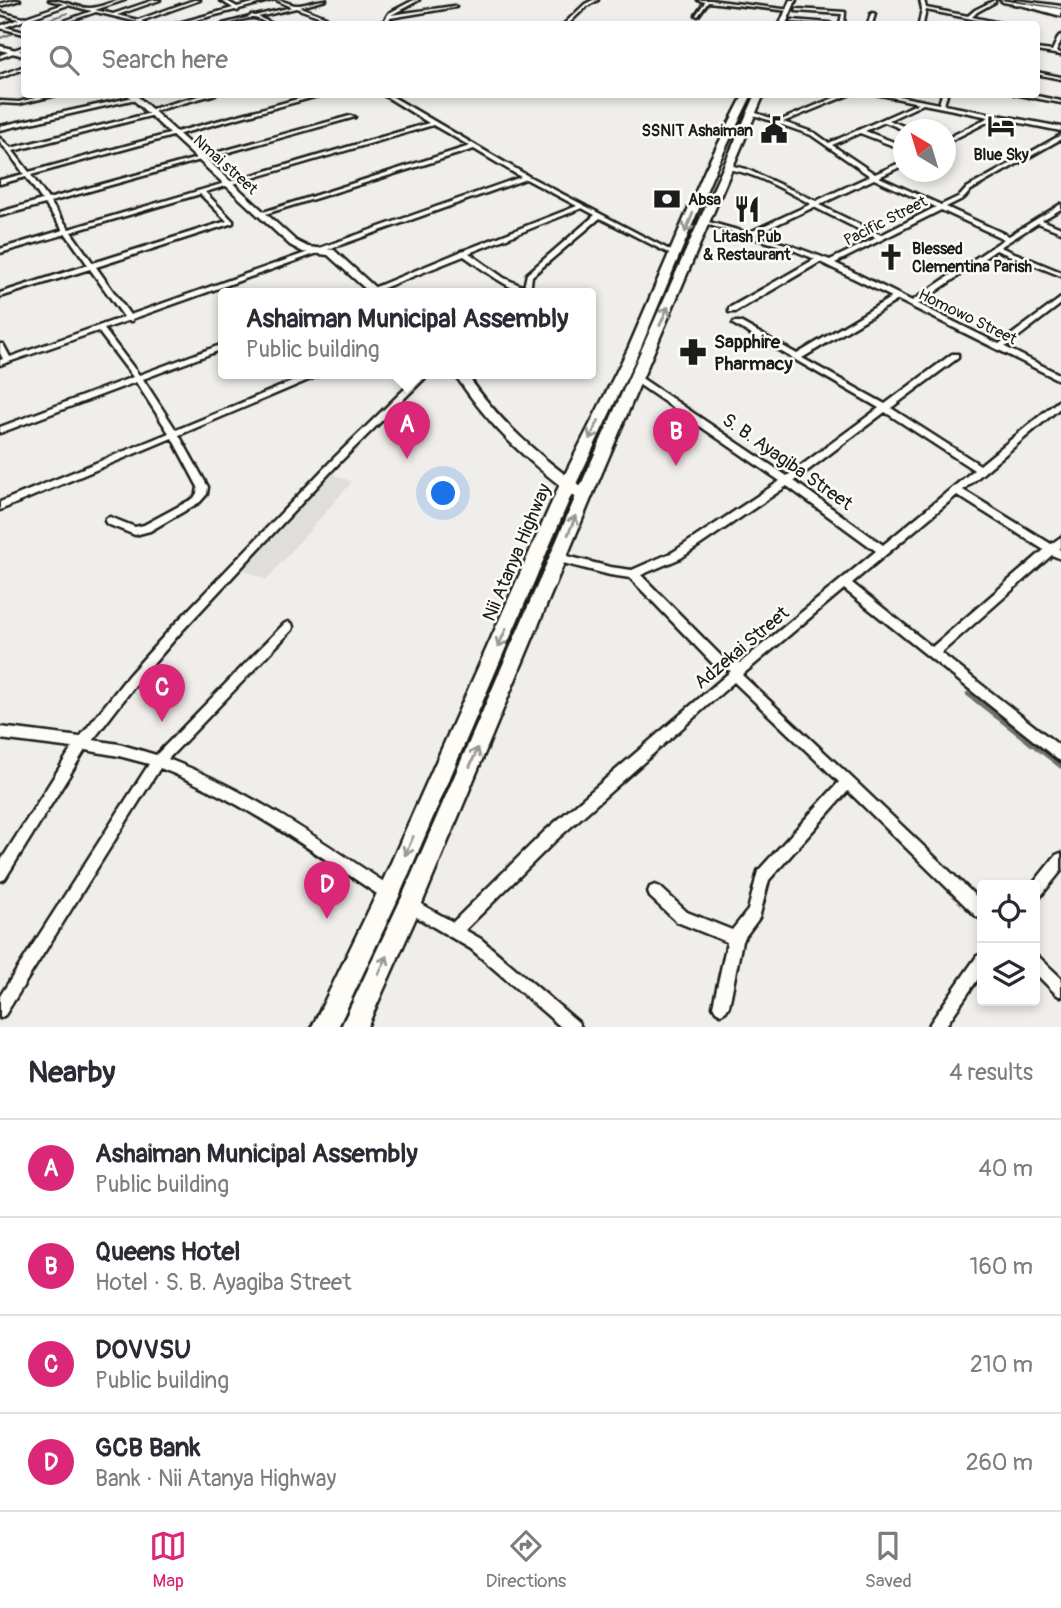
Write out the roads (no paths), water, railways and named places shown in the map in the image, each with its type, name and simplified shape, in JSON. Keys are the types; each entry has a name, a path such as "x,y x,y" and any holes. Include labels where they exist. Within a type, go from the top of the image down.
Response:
{"highway":[{"path":"1003,0 1026,2 1061,11"}],"main road":[{"path":"792,21 793,0"},
{"path":"785,21 801,0"},
{"name":"Nii Atanya Highway","path":"325,1027 388,893 568,484 635,349 733,136 747,98"},
{"path":"354,1027 410,905 584,496 705,223 725,169 733,136 751,113 758,98"}],"street":[{"path":"0,5 18,0"},
{"path":"51,0 138,21 198,0"},
{"path":"0,26 82,0"},
{"path":"66,21 123,0"},
{"path":"113,15 158,0"},
{"path":"178,0 190,3"},
{"path":"222,0 235,9 264,21"},
{"path":"187,21 270,0"},
{"path":"278,0 324,17 315,21"},
{"path":"235,21 324,0"},
{"path":"569,21 586,5 596,0"},
{"path":"700,0 844,13 843,21"},
{"path":"921,21 922,0"},
{"path":"970,17 994,2 989,0"},
{"path":"1018,0 1061,11"},
{"path":"403,1 414,1"},
{"path":"386,21 414,1"},
{"path":"698,15 707,1"},
{"path":"389,17 454,7"},
{"path":"923,9 988,21"},
{"path":"0,13 23,19"},
{"path":"871,21 873,14"},
{"path":"0,26 21,32"},
{"path":"1053,53 1061,36"},
{"path":"0,48 21,53"},
{"path":"0,57 21,49"},
{"path":"1040,51 1061,54"},
{"path":"0,77 21,69"},
{"path":"1040,74 1061,78"},
{"path":"0,102 19,103 41,98"},
{"path":"0,128 124,98"},
{"name":"Nmai street","path":"134,98 293,243 306,250 318,250"},
{"path":"10,150 200,98"},
{"path":"0,182 308,98"},
{"path":"391,98 526,177 676,256"},
{"path":"781,121 839,98"},
{"path":"895,98 1061,129"},
{"path":"942,106 944,98"},
{"path":"1038,98 1061,102"},
{"path":"830,144 921,104"},
{"path":"751,113 781,121 830,144 875,177 1008,238"},
{"path":"0,214 352,117"},
{"path":"956,136 993,117"},
{"path":"885,120 893,123"},
{"path":"0,251 433,123"},
{"path":"861,131 893,144"},
{"name":"Pacific Street","path":"830,263 939,208 1061,137"},
{"path":"0,140 10,150 43,202 93,265 128,319"},
{"path":"260,214 473,147"},
{"path":"725,169 729,167 744,170 880,237"},
{"path":"749,235 893,168"},
{"path":"0,346 4,362 526,177"},
{"path":"0,295 231,222 202,191"},
{"path":"380,288 582,206"},
{"path":"913,304 1008,238 1061,206"},
{"path":"527,288 529,275 599,215"},
{"path":"1038,221 1061,230"},
{"name":"Homowo Street","path":"705,223 830,263 1061,378"},
{"path":"995,247 1061,274"},
{"path":"318,250 331,253 367,288"},
{"path":"463,253 519,288"},
{"path":"732,310 820,259"},
{"path":"798,357 897,297"},
{"path":"1000,347 1061,300"},
{"path":"737,324 885,408 979,469"},
{"path":"100,329 139,377 176,433 203,487 202,494 157,522 135,531 110,521"},
{"path":"0,430 218,348"},
{"path":"559,558 610,571 633,573 657,564 701,541 787,481 955,356"},
{"path":"0,506 306,379"},
{"path":"0,874 82,744 132,680 200,603 247,557 335,461 420,379"},
{"path":"464,379 478,403 502,431 534,460 584,496"},
{"name":"S. B. Ayagiba Street","path":"637,379 787,481 883,551"},
{"name":"Adzekai Street","path":"455,930 550,836 737,672 1061,403"},
{"path":"956,489 1056,552"},
{"path":"932,654 1056,552 1061,541"},
{"path":"633,573 718,661 737,672 977,907"},
{"path":"845,584 1061,755"},
{"path":"0,1010 158,761 288,627"},
{"path":"0,733 82,744 158,761 244,802 388,893 455,930 503,966 573,1027"},
{"path":"721,1006 735,938 754,913 762,876 848,782"},
{"path":"1040,886 1061,860"},
{"path":"655,892 682,917 735,938"},
{"path":"936,1027 977,968"},
{"path":"1040,968 1061,989"}],"waterway":[{"path":"44,21 68,13"},
{"path":"0,38 17,32"},
{"path":"968,694 1032,744"},
{"path":"1030,742 1061,766"}],"place":[{"name":"Blue Sky","path":"1001,126"},
{"name":"SSNIT Ashaiman","path":"774,130"},
{"name":"Absa","path":"667,199"},
{"name":"Litash Pub & Restaurant","path":"747,209"},
{"name":"Blessed Clementina Parish","path":"891,257"},
{"name":"Sapphire Pharmacy","path":"693,352"},
{"name":"Ashaiman Municipal Assembly","path":"407,459"},
{"name":"Queens Hotel","path":"676,466"},
{"name":"DOVVSU","path":"162,722"},
{"name":"GCB Bank","path":"327,919"}]}
